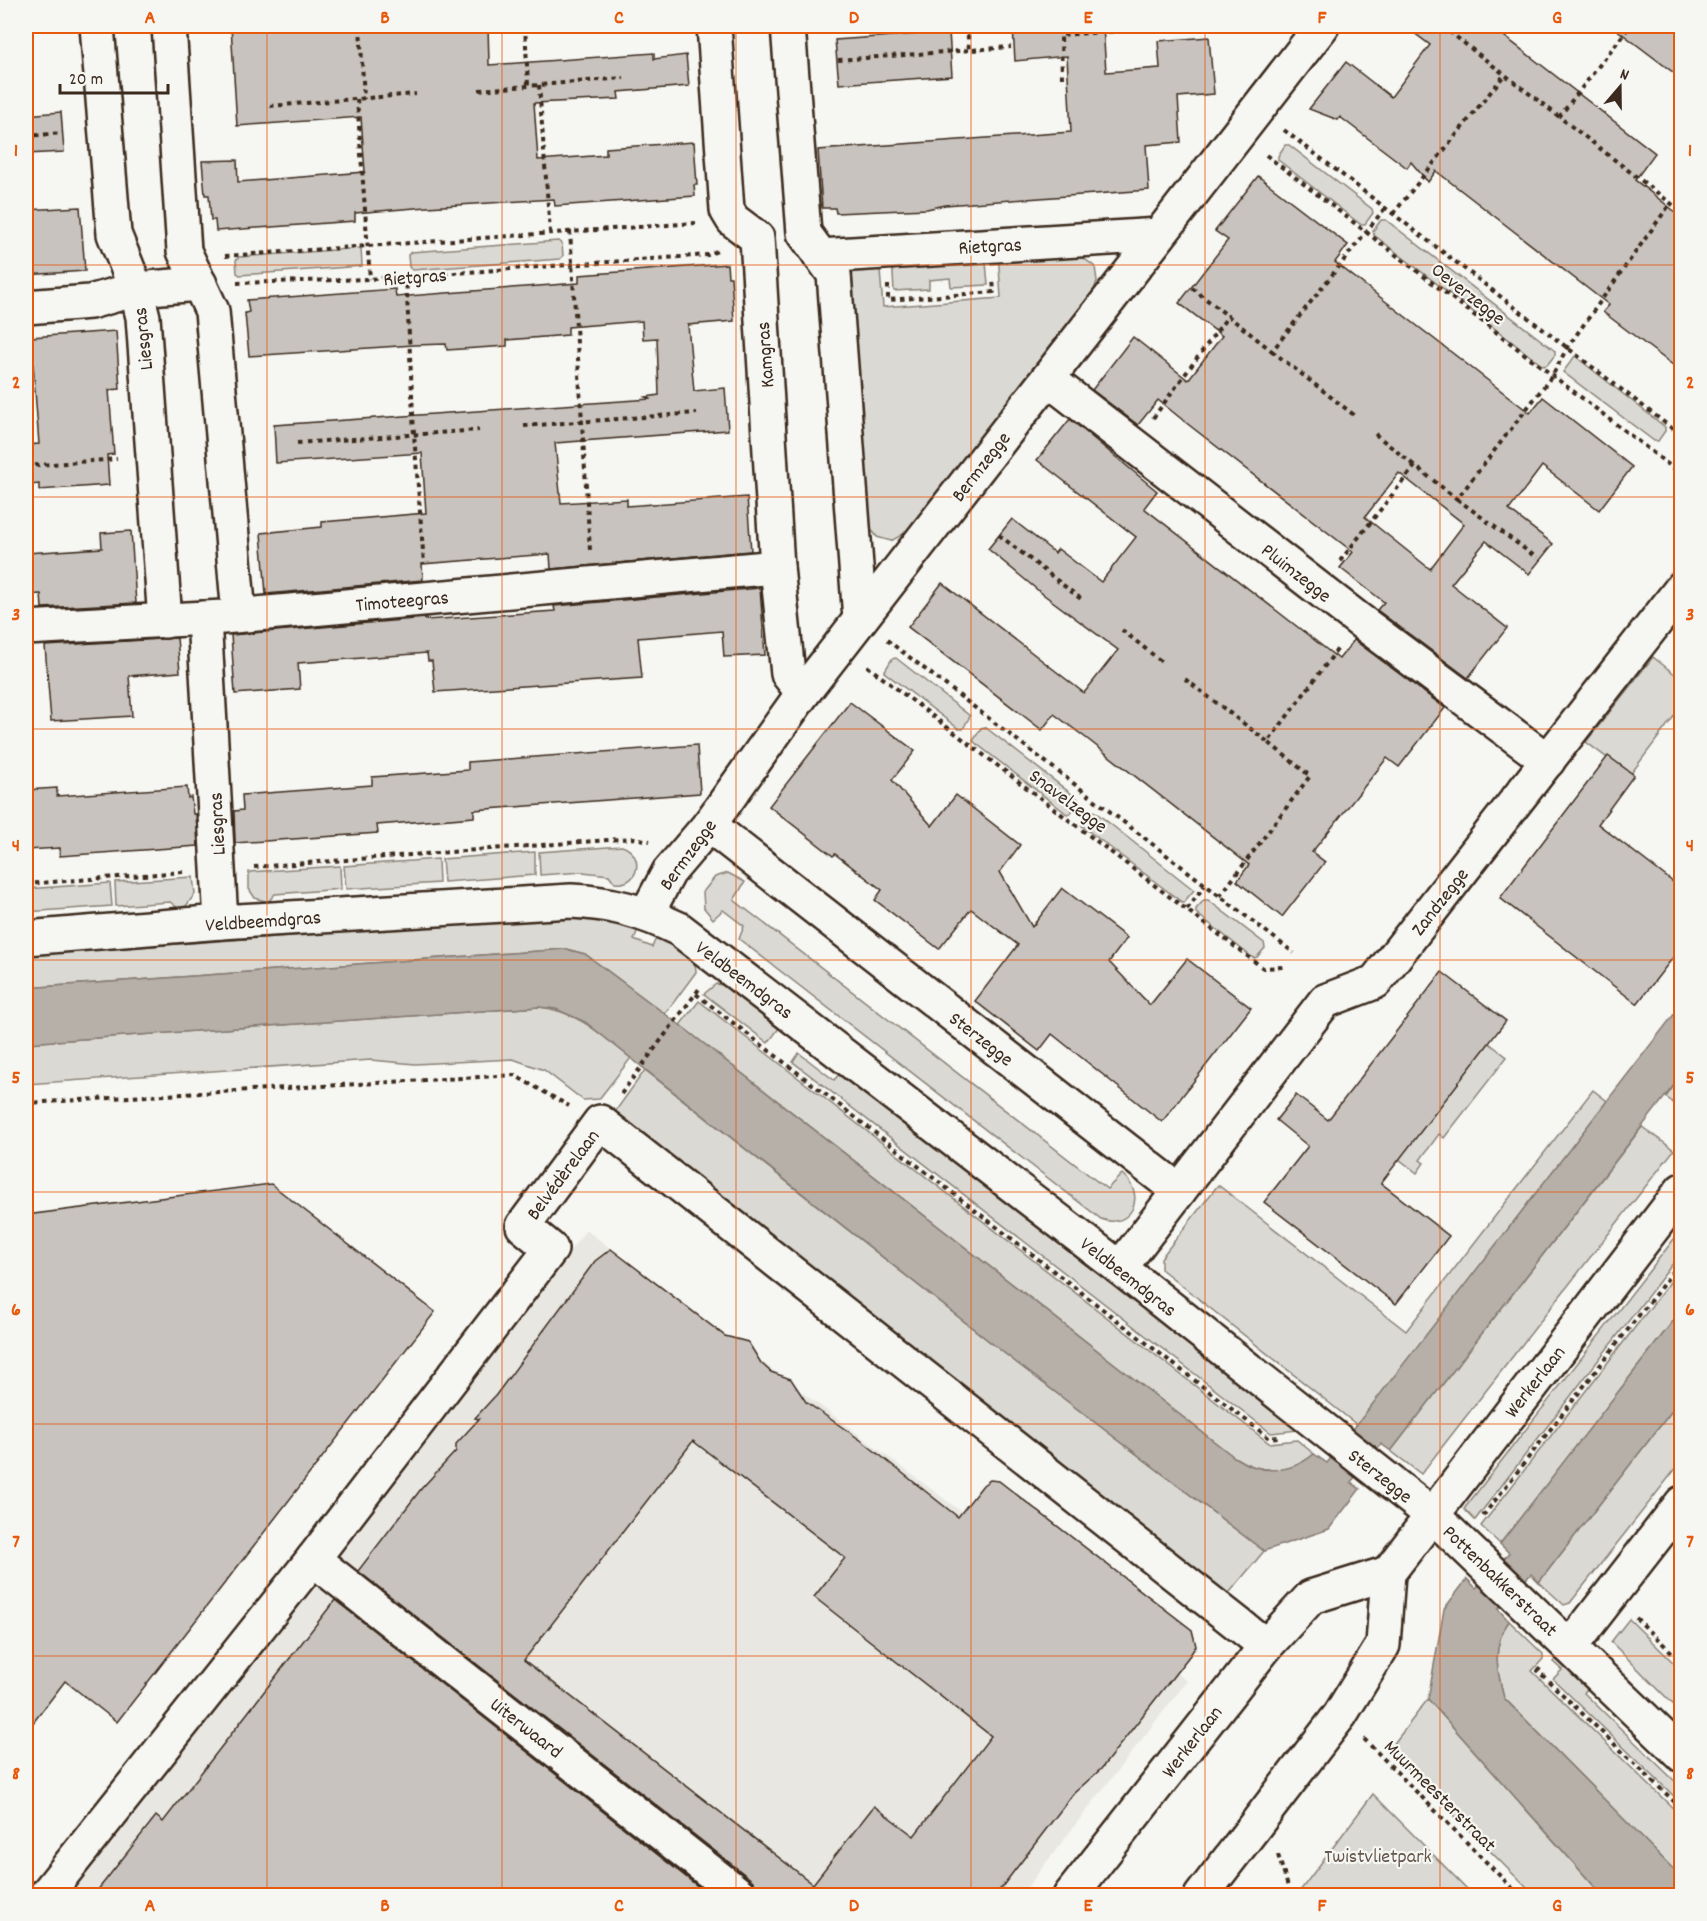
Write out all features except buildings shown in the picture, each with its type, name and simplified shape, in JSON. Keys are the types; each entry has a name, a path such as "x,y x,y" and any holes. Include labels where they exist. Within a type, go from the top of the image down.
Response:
{"street":[{"name":"Liesgras","path":"97,26 114,234 136,289 143,316 165,621"},
{"path":"169,26 184,251 212,311 239,615"},
{"name":"Kamgras","path":"714,26 727,210 745,229 789,674 803,693"},
{"path":"789,26 812,244 834,274 860,619"},
{"name":"Bermzegge","path":"647,913 669,872 709,825 803,693 1322,26"},
{"name":"Rietgras","path":"745,229 812,244 1159,236"},
{"path":"26,307 90,302 194,271"},
{"name":"Pluimzegge","path":"1048,379 1359,620 1548,762"},
{"name":"Timoteegras","path":"26,628 204,618 777,567"},
{"name":"Zandzegge","path":"1179,1191 1325,1001 1375,982 1682,588"},
{"name":"Liesgras","path":"204,618 221,922"},
{"name":"Sterzegge","path":"709,825 1179,1191"},
{"name":"Veldbeemdgras","path":"26,938 221,922 571,901 608,903 647,913 679,929 721,959 1335,1438"},
{"path":"600,1122 1266,1646"},
{"name":"Belvédèrelaan","path":"313,1558 551,1250 523,1226 600,1122"},
{"name":"Werkerlaan","path":"1070,1896 1266,1646 1311,1597 1388,1572 1682,1190"},
{"path":"1120,1268 1179,1191"},
{"name":"Sterzegge","path":"1335,1438 1431,1515"},
{"path":"1570,1647 1682,1503"},
{"name":"Pottenbakkerstraat","path":"1431,1515 1517,1594 1682,1755"},
{"path":"46,1895 313,1558"},
{"name":"Uiterwaard","path":"313,1558 741,1896"},
{"path":"1202,1896 1340,1715 1383,1645 1388,1572"}],"path":[{"path":"360,26 364,99"},
{"path":"525,26 528,85"},
{"path":"967,26 969,50"},
{"path":"1062,78 1061,35 1125,28 1188,26"},
{"path":"1442,26 1682,212"},
{"path":"1559,117 1630,26"},
{"path":"838,60 1011,46"},
{"path":"1393,214 1505,74"},
{"path":"479,90 624,78"},
{"path":"539,85 550,232"},
{"path":"270,106 416,94"},
{"path":"357,99 370,279"},
{"path":"1247,122 1385,208 1682,436"},
{"name":"Oeverzegge","path":"1247,122 1365,232 1682,475"},
{"path":"26,136 63,133"},
{"path":"1457,499 1552,376 1567,348 1670,204"},
{"path":"1272,351 1385,208"},
{"path":"194,271 367,244 570,231 745,229"},
{"name":"Rietgras","path":"194,271 370,279 708,255 745,229"},
{"path":"570,231 580,422 592,583"},
{"path":"406,276 414,434 427,598"},
{"path":"1192,288 1354,415"},
{"path":"1132,445 1228,316"},
{"path":"524,426 697,413"},
{"path":"297,443 479,430"},
{"path":"1375,435 1537,558"},
{"path":"26,466 117,459"},
{"path":"1673,469 1682,461"},
{"path":"1318,588 1415,466"},
{"path":"999,535 1081,599"},
{"name":"Snavelzegge","path":"860,619 1294,953"},
{"path":"1268,742 1359,620"},
{"path":"1122,630 1162,662"},
{"name":"Snavelzegge","path":"840,645 1263,968 1283,967"},
{"path":"1185,680 1310,776 1220,896"},
{"path":"26,884 634,838 688,850"},
{"path":"1187,909 1205,885"},
{"path":"633,1078 696,994 1269,1438 1335,1438"},
{"path":"26,1103 514,1075 600,1122"},
{"path":"1461,1541 1682,1260"},
{"path":"1611,1594 1682,1662"},
{"name":"Muurmeesterstraat","path":"1340,1715 1520,1896"}],"shaded area":[{"path":"566,949 585,954 680,1025 1234,1457 1254,1467 1264,1469 1285,1469 1295,1466 1314,1454 1327,1463 1682,1004 1681,1076 1391,1451 1381,1444 1351,1482 1360,1489 1329,1529 1264,1551 1013,1360 585,1022 556,1009 539,1007 26,1043 26,988"},
{"path":"586,1230 1187,1681 1021,1895 68,1896"},
{"path":"1681,1311 1681,1399 1539,1582 1531,1574 1498,1609 1509,1621 1503,1630 1497,1659 1504,1698 1681,1877 1681,1895 1602,1895 1428,1699 1444,1609 1467,1579 1476,1588 1509,1553 1500,1544"}],"green space":[{"path":"1285,145 1289,145 1372,209 1373,213 1365,224 1360,224 1278,160"},
{"path":"1381,220 1386,220 1555,351 1555,355 1547,365 1543,366 1374,235 1373,231"},
{"path":"558,241 562,244 563,256 560,259 412,270 409,267 408,255 411,252"},
{"path":"361,248 362,266 240,275 237,273 236,260 239,257"},
{"path":"1072,249 1095,267 1097,281 1093,293 907,532 891,541 877,537 869,526 851,281 854,269 879,259 883,307 1001,298 998,250"},
{"path":"985,251 988,285 951,287 950,278 929,280 929,289 894,291 892,258"},
{"path":"1575,356 1665,427 1658,441 1654,441 1563,372"},
{"path":"1653,657 1681,679 1681,707 1630,775 1586,742"},
{"path":"896,658 970,716 963,729 959,729 884,672 892,659"},
{"path":"985,727 1078,799 1071,813 1067,814 973,741 981,728"},
{"path":"1094,811 1194,890 1183,903 1082,826 1082,821 1089,812"},
{"path":"622,846 629,850 636,862 634,875 623,883 615,883 609,875 583,872 540,875 539,852"},
{"path":"535,852 535,875 444,882 442,859"},
{"path":"438,859 439,883 346,889 344,866"},
{"path":"340,866 341,889 275,894 268,902 255,898 249,889 249,872"},
{"path":"728,873 745,882 734,900 1107,1189 1122,1174 1134,1192 1135,1201 1127,1216 1120,1220 1101,1219 739,939 744,926 723,910 713,919 704,908 703,892 715,877"},
{"path":"193,877 195,894 186,906 178,908 170,902 116,906 115,882"},
{"path":"110,883 112,906 26,912 26,889"},
{"path":"1204,900 1208,900 1264,943 1265,948 1257,957 1253,958 1196,913 1196,909"},
{"path":"577,915 639,926 634,940 652,947 658,934 688,954 696,972 665,1014 585,954 566,949 26,988 26,955"},
{"path":"716,984 728,986 780,1027 768,1043 704,994"},
{"path":"699,1001 1269,1443 1297,1440 1314,1454 1295,1466 1274,1470 1254,1467 1234,1457 680,1025"},
{"path":"539,1007 565,1013 588,1025 631,1058 599,1099 583,1100 544,1070 513,1059 415,1064 371,1060 26,1084 26,1043"},
{"path":"1489,1043 1507,1057 1444,1138 1439,1134 1420,1160 1424,1163 1417,1173 1399,1159"},
{"path":"799,1053 834,1080 840,1073 1298,1430 1271,1433 793,1062"},
{"path":"645,1070 1013,1360 1264,1551 1225,1598 614,1113"},
{"path":"1682,1076 1681,1109 1666,1097"},
{"path":"1593,1090 1607,1101 1357,1425 1161,1269 1161,1258 1218,1185 1406,1331"},
{"path":"1642,1127 1674,1150 1421,1474 1391,1451"},
{"path":"1681,1230 1681,1253 1475,1520 1464,1509"},
{"path":"1681,1268 1681,1311 1500,1544 1481,1526"},
{"path":"1681,1399 1681,1462 1570,1603 1564,1605 1539,1582"},
{"path":"1629,1619 1681,1670 1681,1707 1679,1710 1611,1642"},
{"path":"1509,1621 1543,1654 1543,1659 1532,1671 1681,1816 1681,1877 1504,1698 1497,1658 1500,1639"},
{"path":"1558,1656 1589,1686 1584,1693 1681,1787 1681,1803 1553,1679 1562,1670 1553,1662"},
{"path":"1428,1699 1602,1895 1534,1895 1389,1750"},
{"name":"Twistvlietpark","path":"1373,1794 1473,1895 1297,1895"}]}
